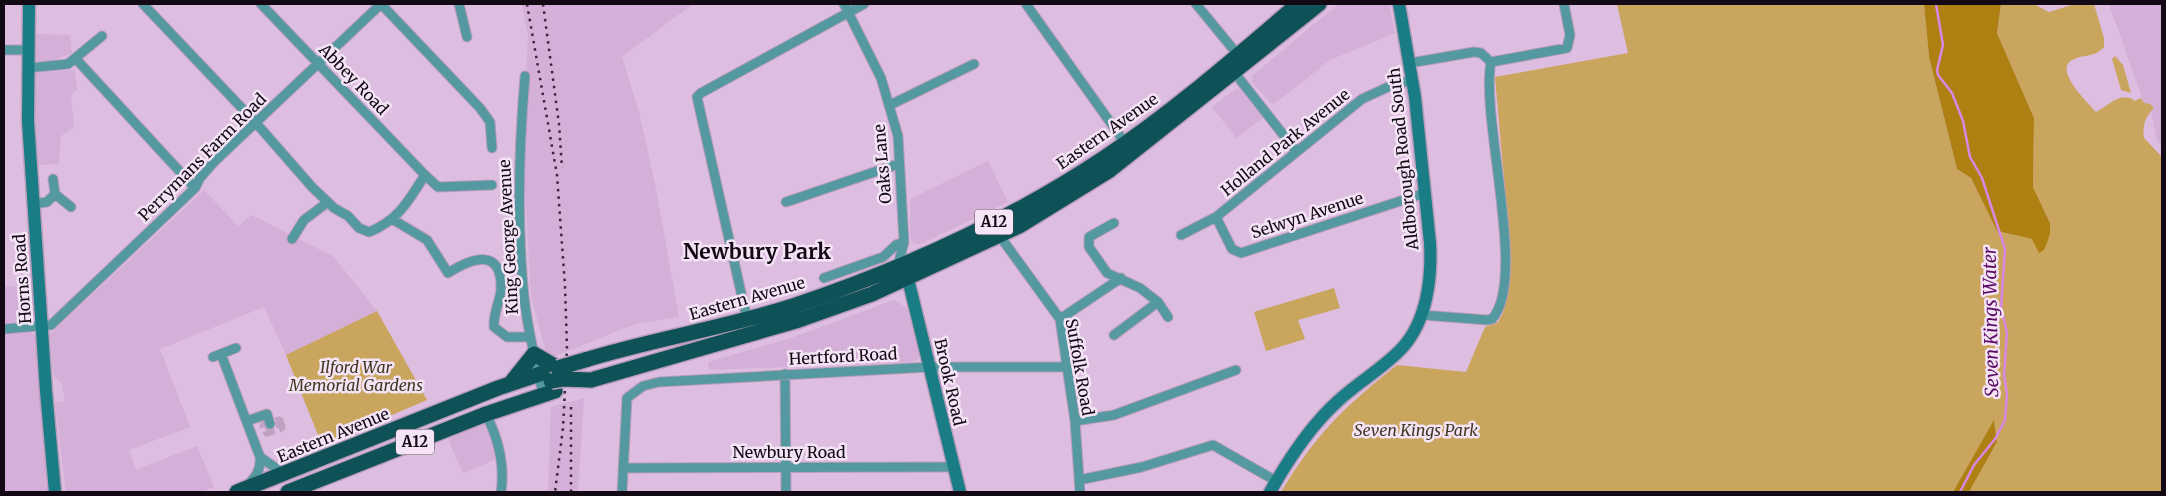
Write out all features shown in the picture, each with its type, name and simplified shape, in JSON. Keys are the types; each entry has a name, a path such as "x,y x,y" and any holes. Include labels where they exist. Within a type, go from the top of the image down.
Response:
{"highway":[{"name":"Eastern Avenue","path":"288,492 486,414 549,382 585,360 641,348 793,306 922,256 1013,213 1125,143 1238,55 1298,4"},
{"name":"Eastern Avenue","path":"241,491 509,385 591,380 678,353 799,320 908,279 1019,226 1110,170 1319,4"},
{"path":"633,368 635,358 641,348 662,349 678,353"},
{"path":"509,385 534,354 549,382"}],"street":[{"name":"Horns Road","path":"29,4 28,68 33,204 55,492"},
{"path":"143,4 256,122 312,187 328,202 348,216 359,228 369,232 400,213 425,176"},
{"name":"Abbey Road","path":"261,4 425,176 438,187 492,185"},
{"path":"381,4 480,108 490,122 492,148"},
{"name":"Perrymans Farm Road","path":"42,327 51,325 195,188 200,178 214,162 381,4"},
{"path":"460,4 467,36"},
{"name":"Oaks Lane","path":"844,4 880,78 890,105 898,136 898,164 904,242 898,265"},
{"path":"747,319 697,97 701,93 864,4"},
{"path":"1026,4 1125,143"},
{"path":"1196,4 1238,55"},
{"name":"Aldborough Road South","path":"1273,487 1313,427 1338,401 1402,348 1418,326 1422,314 1431,260 1410,64 1399,4"},
{"path":"1491,62 1567,48 1570,35 1564,4"},
{"path":"28,68 68,64 102,36"},
{"path":"4,50 28,50"},
{"path":"1410,64 1474,52 1481,53 1491,62 1491,98 1506,259 1499,308 1492,319 1422,314"},
{"path":"76,58 195,188"},
{"path":"890,105 974,64"},
{"path":"1234,72 1296,151"},
{"name":"King George Avenue","path":"525,76 519,150 523,286 534,354"},
{"name":"Holland Park Avenue","path":"1181,235 1216,217 1362,100 1388,87 1412,80"},
{"path":"786,202 898,164"},
{"path":"53,179 55,194 71,207"},
{"path":"33,204 47,202 55,194"},
{"name":"Selwyn Avenue","path":"1216,217 1232,249 1241,253 1425,194"},
{"path":"292,239 304,220 328,202"},
{"path":"392,219 427,240 448,273 464,263 476,260 489,260 496,265 500,274 501,291 493,314 494,327 507,337 530,337"},
{"path":"1114,223 1089,237 1088,247 1107,273 1140,288 1158,302 1168,316"},
{"name":"Suffolk Road","path":"999,235 1060,320 1075,421 1080,492"},
{"path":"824,278 884,258 896,245 904,242 908,248 922,256"},
{"path":"1060,320 1121,278"},
{"name":"Brook Road","path":"908,279 960,492"},
{"path":"1114,335 1158,302"},
{"path":"4,329 42,327"},
{"path":"236,348 217,356 247,421 260,457 257,474 241,491"},
{"name":"Hertford Road","path":"624,468 627,398 643,386 659,382 930,367 1066,367"},
{"path":"1075,421 1114,415 1236,370"},
{"path":"785,374 786,492"},
{"path":"247,421 267,414 270,424"},
{"path":"486,414 499,448 501,492"},
{"path":"1079,480 1142,467 1213,445 1273,487"},
{"path":"260,457 283,473"},
{"name":"Newbury Road","path":"624,468 953,467"},
{"path":"622,492 624,468"}],"shaded area":[{"path":"522,4 693,4 622,57 639,112 655,184 679,317 635,324 548,359 531,297 523,153 528,35"},
{"path":"1341,4 1389,4 1395,33 1330,60 1273,105 1252,82 1252,76 1336,6"},
{"path":"1924,4 2001,4 1997,33 2034,118 2033,187 2050,223 2047,243 2044,250 2039,253 2032,239 1997,231 1971,178 1957,169 1929,57"},
{"path":"2109,4 2162,4 2162,146 2157,141 2151,110 2144,103"},
{"path":"34,34 70,35 72,53 54,60 36,61"},
{"path":"75,70 77,90 71,95 74,127 61,136 59,164 37,165 34,73"},
{"path":"1237,88 1241,90 1263,118 1236,138 1212,107"},
{"path":"988,161 1008,202 921,244 914,244 910,237 910,199"},
{"path":"204,190 238,226 252,215 334,257 377,311 286,355 264,307 160,349 190,427 129,450 136,470 197,446 214,487 200,492 66,492 55,402 65,401 62,384 53,375 50,334"},
{"path":"31,286 34,316 31,321 4,323 4,287"},
{"path":"894,300 907,308 919,354 918,359 910,362 709,370 708,362 791,338"},
{"path":"31,332 37,338 49,492 4,492 4,334"},
{"path":"584,398 578,492 548,492 551,407"},
{"path":"1994,420 1997,442 1969,492 1953,492"},
{"path":"483,424 488,426 494,440 497,459 463,473 448,439"}],"green space":[{"name":"Seven Kings Park","path":"1617,4 1924,4 1929,57 1957,169 1971,178 1997,231 2032,239 2050,233 2050,223 2033,187 2034,118 1997,33 2001,4 2034,4 2049,12 2075,4 2094,4 2104,38 2104,47 2096,53 2072,60 2067,65 2069,79 2080,95 2096,112 2114,100 2124,97 2135,101 2141,98 2144,103 2150,104 2154,108 2145,122 2144,138 2162,157 2162,492 1969,492 1997,442 1994,421 1953,492 1281,492 1306,454 1332,422 1361,394 1397,365 1466,372 1485,327 1498,322 1503,313 1511,258 1495,77 1628,53"},
{"path":"2115,56 2123,65 2131,93 2121,90 2112,59"},
{"path":"1334,288 1340,308 1298,320 1305,339 1266,351 1254,312"},
{"name":"Ilford War Memorial Gardens","path":"377,311 427,400 322,445 286,355"}],"waterway":[{"name":"Seven Kings Water","path":"1936,4 1943,45 1937,70 1938,75 1952,93 1963,121 1970,157 1982,178 2005,249 2001,307 2007,333 2004,375 2007,394 2005,420 1995,439 1974,465 1960,492"}],"tunnel":[{"path":"279,421 281,427 267,432 264,426 279,421"}],"railway":[{"path":"527,4 557,175 565,286 567,349 563,428 555,492"},
{"path":"543,4 559,124 562,168"},
{"path":"571,407 571,492"}],"district":[{"name":"Newbury Park","path":"757,252"}]}
